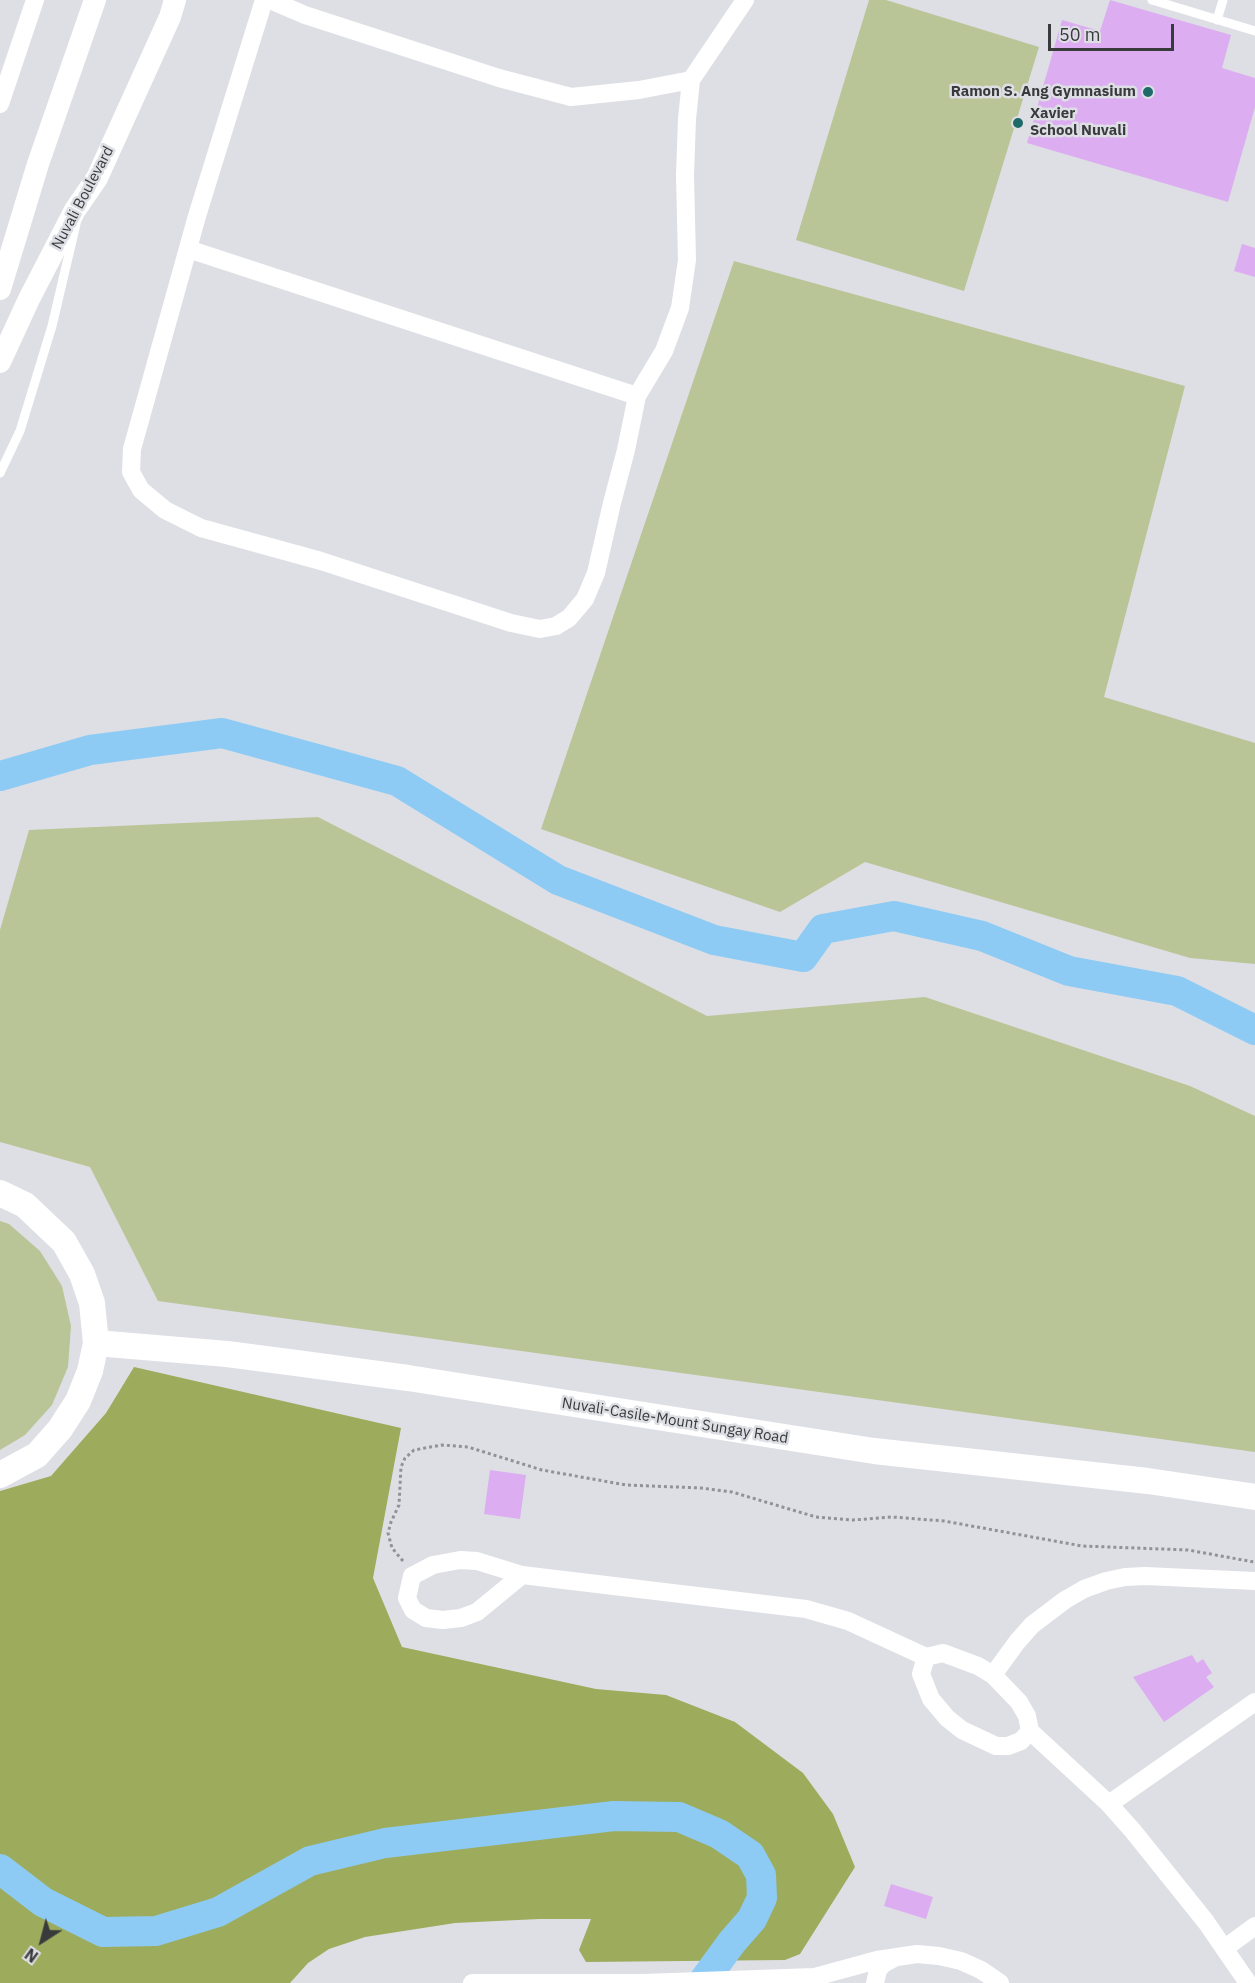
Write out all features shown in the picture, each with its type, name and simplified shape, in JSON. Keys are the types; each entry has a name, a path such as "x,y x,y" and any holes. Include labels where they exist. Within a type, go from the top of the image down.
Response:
{"main road":[{"path":"0,1193 25,1205 64,1242 82,1274 92,1303 96,1343 90,1371 78,1401 60,1429 37,1455 0,1475"},
{"name":"Nuvali-Casile-Mount Sungay Road","path":"96,1343 226,1354 296,1363 420,1380 874,1451 1148,1481 1255,1497"}],"street":[{"path":"0,104 8,49 35,0"},
{"path":"0,289 38,164 95,0"},
{"name":"Nuvali Boulevard","path":"2,349 75,210 97,178 170,17 175,0"},
{"path":"264,0 188,249 132,449 132,472 141,490 165,510 201,528 321,561 510,623 540,629 556,626 569,618 585,599 596,573 637,396 664,351 680,308 687,260 685,175 691,80 745,0"},
{"path":"270,0 305,15 499,78 571,97 639,90 691,80"},
{"path":"188,249 637,396"},
{"path":"522,1575 477,1612 461,1618 443,1620 426,1618 413,1610 407,1598 412,1576 421,1570 445,1562 477,1561 522,1575 806,1609 848,1621 881,1634 926,1657 936,1653 952,1655 978,1666 993,1675 1024,1709 1030,1724 1030,1731 1022,1741 1008,1746 996,1746 962,1730 947,1718 931,1700 921,1674 926,1657"},
{"path":"993,1675 1032,1624 1065,1600 1084,1589 1106,1581 1145,1576 1255,1581"},
{"path":"1108,1804 1255,1702"},
{"path":"1030,1731 1108,1804 1169,1874 1225,1948 1248,1983"},
{"path":"1225,1948 1255,1926"},
{"path":"472,1983 824,1980 877,1960 917,1954 961,1961 981,1970 1000,1983"},
{"path":"875,1983 883,1964 895,1957"}],"lane":[{"path":"1152,0 1255,31"},
{"path":"1217,20 1223,0"},
{"path":"0,473 20,431 52,327 76,229 75,210"}],"path":[{"path":"403,1561 392,1548 388,1533 399,1505 401,1467 405,1458 414,1450 442,1445 468,1447 542,1470 626,1485 701,1488 732,1492 816,1517 853,1520 892,1517 944,1521 1082,1546 1188,1550 1255,1562"}],"green space":[{"path":"869,0 886,0 1039,47 964,291 796,240"},
{"path":"734,261 1185,386 1104,697 1255,743 1255,964 1190,958 865,862 780,912 541,829"},
{"path":"318,817 707,1016 925,997 1190,1086 1255,1116 1255,1452 158,1301 90,1167 0,1142 0,930 29,830"},
{"path":"0,1221 9,1224 40,1251 62,1286 71,1326 68,1367 52,1405 25,1435 0,1450"},
{"path":"134,1367 401,1428 373,1578 402,1647 596,1689 666,1695 735,1722 803,1773 833,1814 855,1867 800,1954 785,1960 586,1962 579,1950 591,1919 539,1919 455,1923 365,1937 329,1949 308,1963 290,1983 0,1983 0,1491 51,1476 106,1413"}],"building":[{"name":"Ramon S. Ang Gymnasium","path":"1110,0 1231,35 1222,68 1255,78 1255,107 1228,202 1027,143 1062,20 1100,31"},
{"path":"1242,244 1255,248 1255,277 1234,271"},
{"path":"490,1470 526,1475 520,1519 484,1514"},
{"path":"1192,1655 1197,1663 1203,1659 1212,1673 1206,1677 1214,1687 1164,1722 1133,1677"},
{"path":"891,1884 933,1897 926,1919 884,1906"}],"waterway":[{"path":"0,776 90,750 222,733 397,781 558,880 714,940 803,957 823,929 894,916 982,936 1069,971 1177,991 1255,1030"},
{"path":"0,1869 43,1902 103,1932 156,1931 218,1912 310,1861 385,1843 614,1816 679,1817 719,1834 750,1855 761,1875 762,1898 752,1919 702,1983"}],"place":[{"name":"Ramon S. Ang Gymnasium","path":"1148,92"},
{"name":"Xavier School Nuvali","path":"1018,123"}]}
